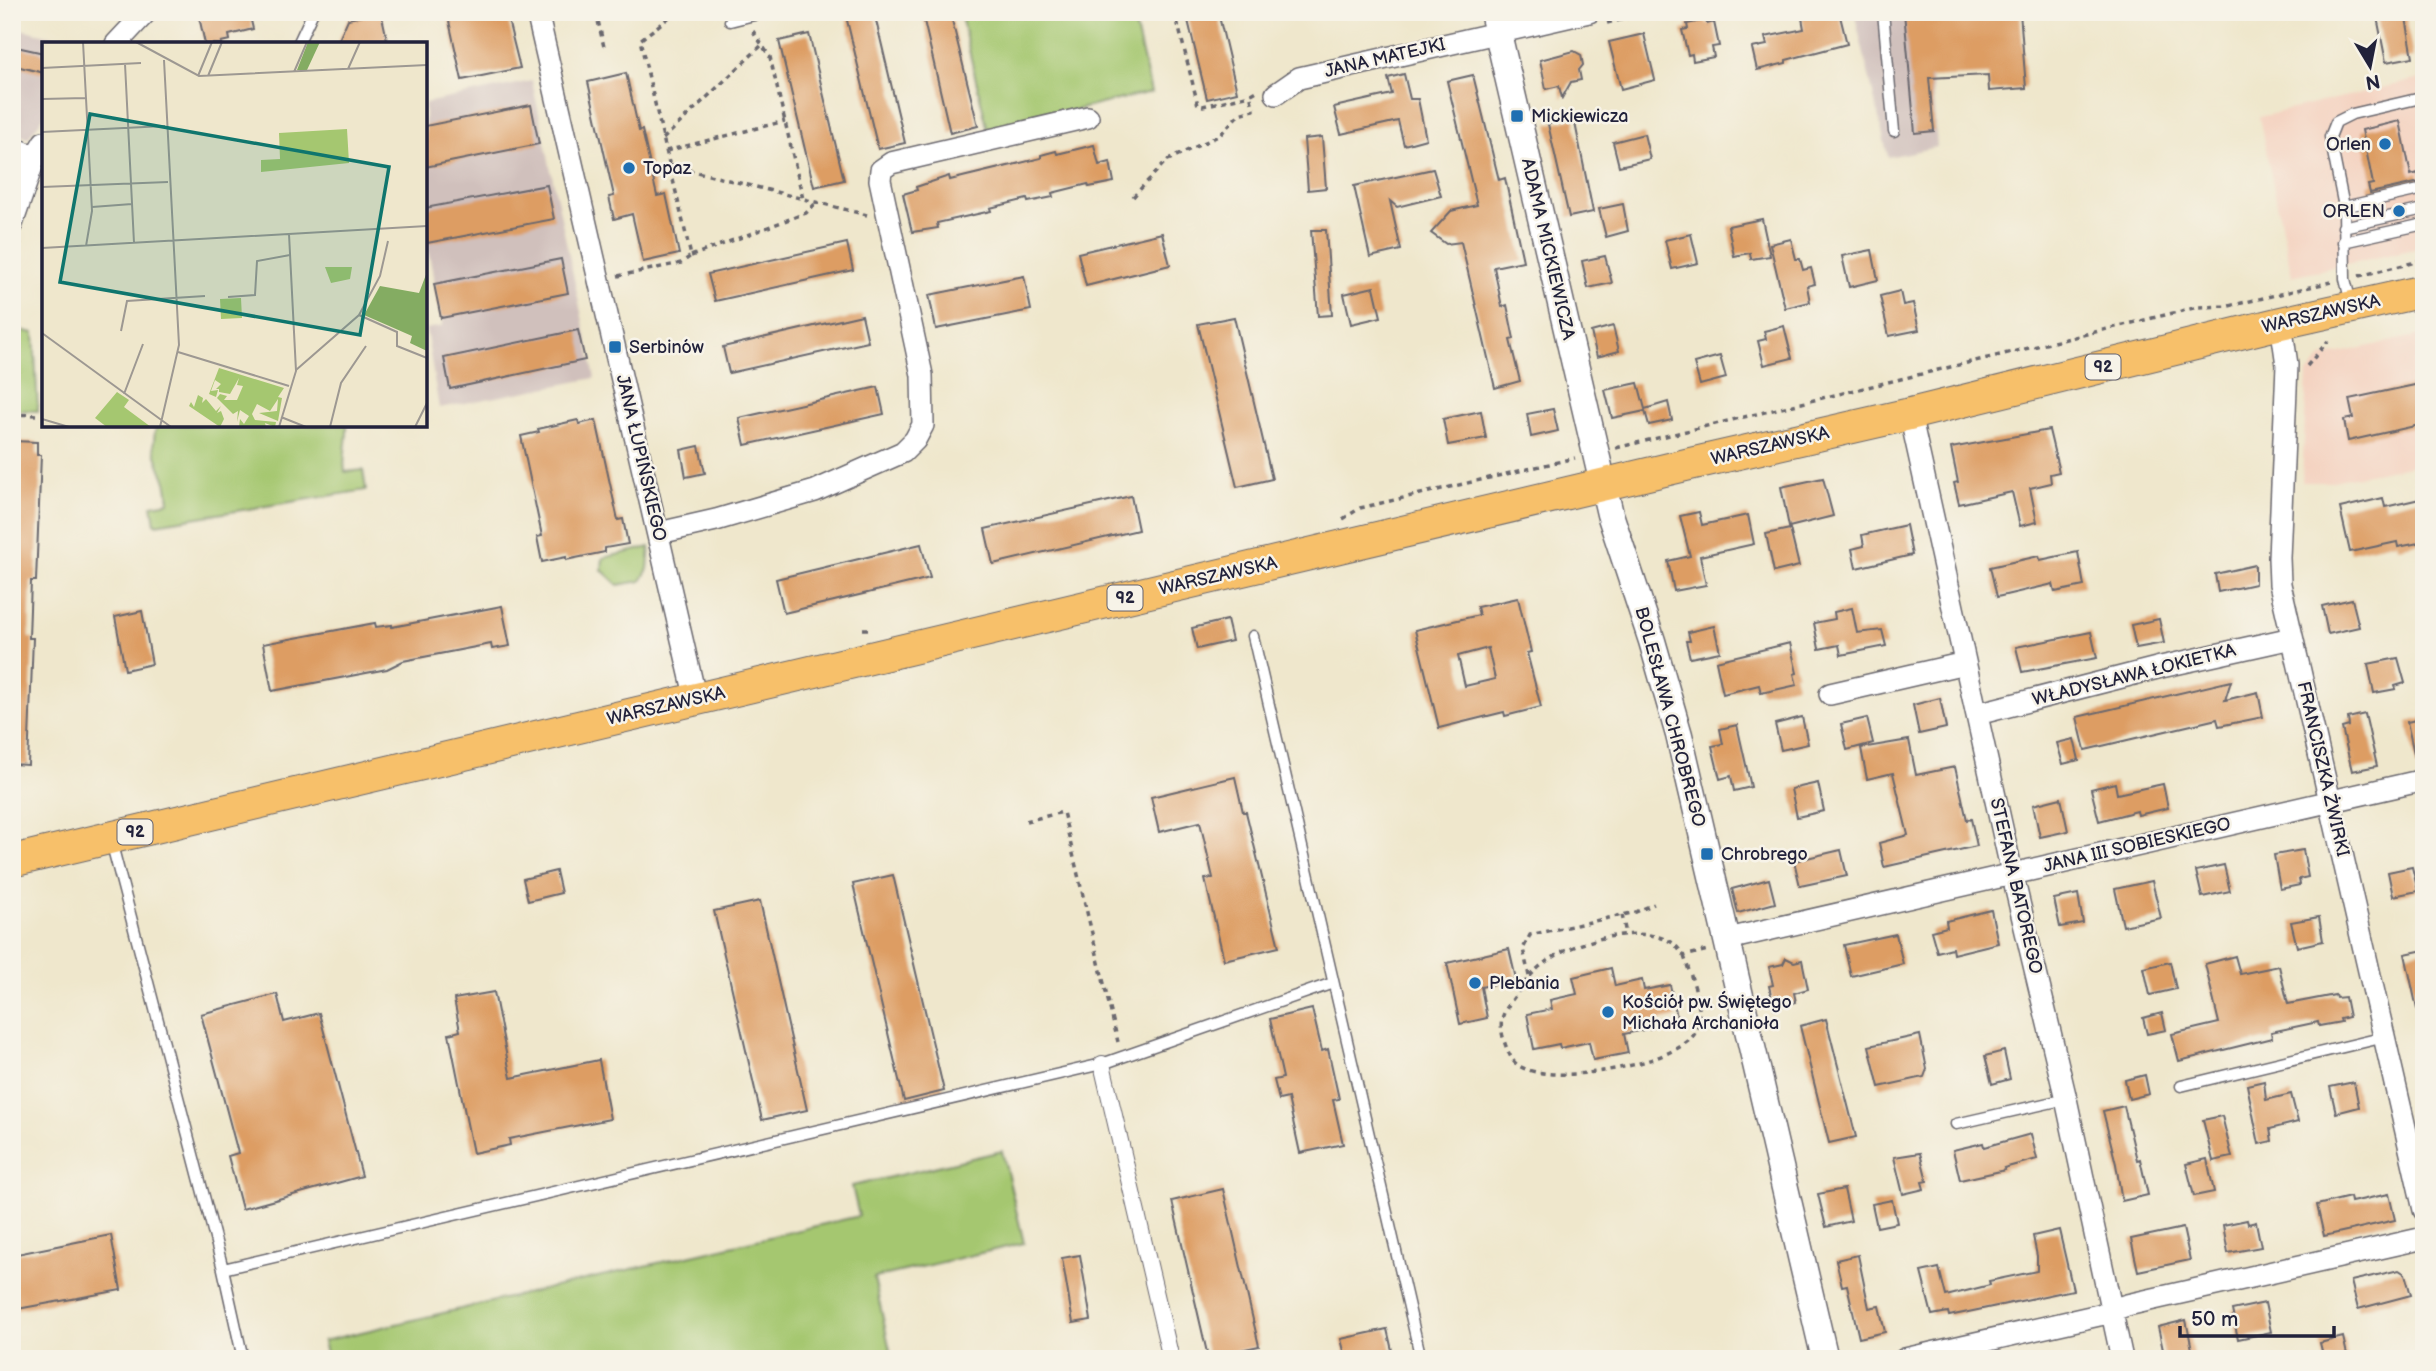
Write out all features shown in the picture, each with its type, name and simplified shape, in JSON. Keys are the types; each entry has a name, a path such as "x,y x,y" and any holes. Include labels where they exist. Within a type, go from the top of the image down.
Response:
{"main road":[{"name":"WARSZAWSKA","path":"12,861 1910,414 2281,323 2348,293 2424,290"}],"street":[{"path":"118,42 146,12"},
{"name":"JANA ŁUPIŃSKIEGO","path":"537,12 696,699"},
{"name":"JANA MATEJKI","path":"1268,92 1299,78 1496,22 1590,12"},
{"name":"ADAMA MICKIEWICZA","path":"1496,22 1603,486"},
{"path":"659,533 716,520 815,491 903,452 915,440 923,425 922,375 888,221 880,180 881,170 891,163 1088,117"},
{"path":"12,147 39,150 12,224"},
{"name":"FRANCISZKA ŻWIRKI","path":"2281,323 2287,365 2278,558 2280,584 2424,1210"},
{"name":"STEFANA BATOREGO","path":"1910,414 2012,873 2066,1099 2122,1359"},
{"name":"BOLESŁAWA CHROBREGO","path":"1603,486 1609,514 1652,642 1679,735 1721,944 1825,1359"},
{"name":"WŁADYSŁAWA ŁOKIETKA","path":"1977,714 2161,667 2292,638"},
{"path":"1830,694 1965,663"},
{"name":"JANA III SOBIESKIEGO","path":"1721,944 2012,873 2424,780"},
{"path":"1102,1064 1171,1359"},
{"path":"1905,1359 2424,1238"}],"lane":[{"path":"299,42 313,12"},
{"path":"730,21 766,12"},
{"path":"1883,12 1894,131"},
{"path":"2348,293 2343,242 2344,207 2330,143 2333,126 2343,117 2352,114 2423,99"},
{"path":"2344,207 2424,188"},
{"path":"2343,227 2424,209"},
{"path":"2343,242 2424,224"},
{"path":"1252,636 1421,1359"},
{"path":"110,838 223,1269 243,1359"},
{"path":"223,1269 1102,1064 1333,983"},
{"path":"2181,1086 2385,1037"},
{"path":"1956,1124 2066,1099"}],"path":[{"path":"596,12 604,47"},
{"path":"676,12 640,40 691,256"},
{"path":"1175,12 1198,105 1268,92"},
{"path":"744,18 770,57 803,199"},
{"path":"663,139 762,45"},
{"path":"1133,197 1166,161 1220,135 1239,114 1254,110 1250,95"},
{"path":"666,152 785,121"},
{"path":"669,164 888,221"},
{"path":"612,277 681,263 691,256 806,212 817,202"},
{"path":"1610,449 2198,307 2348,293 2424,258"},
{"path":"12,278 19,286 12,310"},
{"path":"2303,370 2328,341"},
{"path":"12,414 36,415"},
{"path":"1354,511 1580,456"},
{"path":"1026,821 1063,812 1122,1057"},
{"path":"1529,976 1523,949 1530,935 1636,912 1654,904"},
{"path":"1622,914 1626,934"},
{"path":"1626,934 1671,941 1684,956 1699,1015 1694,1034 1681,1046 1622,1069 1546,1073 1521,1068 1515,1064 1506,1046 1501,1020 1529,976 1552,958 1574,947 1626,934"},
{"path":"1684,956 1721,944"}],"shaded area":[{"path":"1854,12 1926,12 1937,147 1888,157"},
{"path":"12,27 77,42 42,42 42,119 28,138 12,132"},
{"path":"2424,78 2424,247 2292,276 2259,117"},
{"path":"532,81 595,378 439,408 427,335 427,329 443,326 427,244 427,103"},
{"path":"2424,334 2424,463 2328,482 2302,482 2307,375 2322,357"}],"green space":[{"path":"960,12 1132,12 1151,92 988,131"},
{"path":"20,330 34,333 38,411 12,410 12,354"},
{"path":"156,427 347,427 345,472 363,470 366,490 155,524 152,505 169,502 167,484 154,447"},
{"path":"650,547 648,569 641,581 618,585 602,570 603,558"},
{"path":"1002,1151 1024,1243 874,1278 892,1359 327,1359 323,1341 859,1216 852,1186"}],"building":[{"path":"198,12 249,12 253,29 229,35 230,40 205,42"},
{"path":"381,12 388,42 338,42 348,19"},
{"path":"447,12 506,12 520,68 462,80"},
{"path":"845,12 874,12 905,143 878,149"},
{"path":"922,12 950,12 978,126 950,133"},
{"path":"1186,12 1218,12 1237,92 1207,99"},
{"path":"1801,12 1839,12 1847,44 1757,70 1752,48 1767,45 1765,37 1804,29"},
{"path":"1904,12 2020,12 2026,88 1989,91 1988,75 1929,78 1934,131 1915,133"},
{"path":"2376,12 2405,12 2413,57 2386,62"},
{"path":"1706,20 1707,24 1714,22 1719,46 1712,47 1714,57 1693,61 1692,54 1688,55 1682,30 1688,29 1687,24"},
{"path":"809,34 844,180 814,187 779,41"},
{"path":"1644,34 1655,80 1621,89 1609,42"},
{"path":"12,46 42,53 42,72 12,65"},
{"path":"1574,51 1581,55 1581,80 1571,82 1562,98 1559,86 1546,89 1540,60"},
{"name":"Topaz","path":"626,73 657,196 666,194 679,254 643,262 632,214 614,219 609,197 614,196 588,82"},
{"path":"1404,74 1410,99 1418,99 1426,139 1404,145 1398,121 1341,134 1334,107 1392,94 1388,78"},
{"path":"1473,75 1499,180 1505,178 1523,261 1494,267 1502,307 1507,305 1514,339 1510,340 1520,381 1495,388 1461,242 1446,244 1431,233 1451,211 1477,205 1447,81"},
{"path":"531,105 539,144 427,167 427,126"},
{"path":"1574,118 1593,212 1569,217 1548,124"},
{"path":"2400,121 2411,175 2418,173 2420,182 2370,193 2368,185 2373,184 2362,130"},
{"path":"1644,134 1650,159 1619,166 1613,142"},
{"path":"1322,137 1326,188 1308,190 1304,139"},
{"path":"1094,145 1099,165 1110,162 1114,182 1089,187 1088,184 1052,193 1053,197 1028,202 1027,199 990,208 991,211 937,223 938,228 912,232 903,194 917,190 916,187 949,176 950,180 1041,158 1041,155 1056,151 1057,154"},
{"path":"1433,169 1441,196 1397,207 1390,201 1401,250 1370,257 1354,186"},
{"path":"547,185 554,219 427,243 427,208"},
{"path":"1623,204 1628,231 1606,237 1599,209"},
{"path":"1762,219 1770,256 1751,259 1750,253 1734,256 1728,226"},
{"path":"1311,230 1326,230 1332,315 1318,316"},
{"path":"1162,233 1170,265 1086,286 1078,253"},
{"path":"1691,234 1698,263 1672,269 1665,240"},
{"path":"1791,239 1796,259 1800,259 1803,270 1811,268 1815,284 1807,286 1810,302 1785,308 1770,244"},
{"path":"847,243 853,270 715,301 708,274"},
{"path":"1872,250 1878,280 1849,287 1842,256"},
{"path":"1605,256 1612,283 1588,288 1582,261"},
{"path":"561,259 568,293 441,318 434,284"},
{"path":"1024,276 1031,310 936,329 929,295"},
{"path":"1374,287 1381,317 1351,324 1344,294"},
{"path":"1900,291 1903,305 1913,303 1919,330 1889,336 1880,296"},
{"path":"862,315 868,342 729,373 723,347"},
{"path":"1234,317 1272,479 1237,487 1198,324"},
{"path":"1613,326 1619,351 1597,357 1591,332"},
{"path":"1784,326 1792,358 1764,365 1758,341 1766,339 1764,331"},
{"path":"578,330 585,360 450,389 444,358"},
{"path":"1720,356 1726,378 1700,385 1694,363"},
{"path":"1638,383 1645,409 1668,402 1672,420 1649,425 1645,411 1612,418 1605,390"},
{"path":"2424,383 2424,424 2348,441 2344,420 2353,418 2349,399"},
{"path":"878,387 884,414 745,445 739,418"},
{"path":"1553,409 1558,431 1531,437 1527,414"},
{"path":"1481,411 1486,438 1448,445 1443,419"},
{"path":"578,420 579,424 596,420 618,520 623,519 628,544 605,548 605,552 542,562 537,537 542,536 521,436 539,432 538,429"},
{"path":"2049,430 2059,472 2050,474 2051,483 2030,488 2037,522 2020,526 2012,492 1959,504 1954,483 1958,482 1951,448"},
{"path":"12,441 37,442 37,455 41,455 36,581 31,581 29,638 33,638 28,765 12,764"},
{"path":"699,446 705,473 686,477 681,450"},
{"path":"1823,478 1833,516 1789,527 1781,487"},
{"path":"1131,496 1138,530 993,564 985,529"},
{"path":"2383,498 2385,507 2424,498 2424,542 2398,547 2397,542 2350,552 2340,508"},
{"path":"1699,512 1702,525 1748,515 1754,544 1700,556 1706,585 1674,591 1668,561 1690,556 1680,516"},
{"path":"1906,525 1912,555 1856,568 1852,549 1864,546 1862,535"},
{"path":"1790,529 1799,566 1774,572 1766,534"},
{"path":"921,544 930,578 784,613 776,579"},
{"path":"2078,552 2084,586 2055,592 2053,584 1997,597 1990,567 2039,556 2040,560"},
{"path":"2255,565 2255,584 2218,592 2215,574"},
{"path":"1518,598 1531,652 1527,653 1541,707 1505,716 1504,712 1439,728 1415,630 1479,615 1477,607","holes":["1488,648 1495,679 1465,686 1458,656"]},
{"path":"2352,599 2359,627 2328,634 2322,606"},
{"path":"502,606 510,646 492,649 491,644 403,661 387,669 272,691 263,644 375,623 376,627 392,627"},
{"path":"1852,608 1857,633 1882,630 1886,646 1841,655 1839,645 1819,649 1814,623 1835,619 1834,612"},
{"path":"142,611 152,664 125,670 115,617"},
{"path":"2159,619 2164,643 2136,648 2131,625"},
{"path":"1227,620 1232,641 1197,649 1192,628"},
{"path":"1714,626 1720,652 1690,658 1686,641 1690,641 1688,632"},
{"path":"2091,632 2097,658 2022,672 2016,647"},
{"path":"1790,643 1797,685 1761,693 1759,685 1723,694 1716,661"},
{"path":"2398,658 2405,683 2395,686 2396,689 2374,693 2368,664"},
{"path":"2231,681 2225,700 2258,692 2263,717 2219,726 2217,719 2085,750 2077,717"},
{"path":"1940,698 1946,728 1919,734 1913,705"},
{"path":"2365,714 2377,766 2352,771 2342,728 2349,726 2348,718"},
{"path":"1802,717 1808,744 1781,750 1775,724"},
{"path":"1867,718 1873,743 1847,750 1841,724"},
{"path":"2424,718 2424,766 2417,767 2407,722"},
{"path":"1737,725 1751,787 1734,791 1731,776 1720,779 1712,746 1723,744 1720,729"},
{"path":"2074,739 2079,760 2063,764 2057,743"},
{"path":"1909,740 1916,775 1955,767 1967,820 1971,819 1977,846 1884,867 1879,843 1908,835 1893,773 1867,779 1861,748"},
{"path":"1235,777 1279,947 1224,960 1205,879 1213,878 1200,822 1159,832 1151,797"},
{"path":"1818,783 1824,811 1797,817 1791,789"},
{"path":"2115,783 2117,794 2163,784 2168,808 2138,815 2137,811 2099,821 2091,789"},
{"path":"2061,798 2068,831 2040,837 2033,805"},
{"path":"1841,850 1847,876 1800,886 1794,861"},
{"path":"2303,850 2308,877 2299,879 2300,885 2280,889 2274,855"},
{"path":"2224,865 2230,891 2202,897 2196,871"},
{"path":"2412,867 2418,891 2393,896 2388,872"},
{"path":"556,871 561,893 528,901 523,879"},
{"path":"893,875 944,1091 904,1101 853,884"},
{"path":"1769,879 1775,903 1738,913 1732,889"},
{"path":"2152,881 2161,918 2123,926 2115,889"},
{"path":"2078,894 2083,923 2060,927 2054,899"},
{"path":"760,901 807,1110 762,1120 714,911"},
{"path":"1991,910 1998,943 1953,954 1952,948 1937,952 1931,931 1947,927 1946,921"},
{"path":"2319,917 2323,941 2297,947 2291,922"},
{"path":"1896,934 1903,964 1851,976 1844,945"},
{"name":"Plebania","path":"1509,949 1516,979 1481,987 1487,1018 1460,1024 1447,963"},
{"path":"2424,950 2424,1009 2417,1009 2405,954"},
{"path":"2235,956 2240,974 2279,966 2288,1004 2335,995 2336,998 2345,997 2349,1017 2340,1019 2341,1022 2319,1026 2318,1022 2271,1032 2272,1038 2179,1061 2172,1034 2219,1023 2205,964"},
{"path":"1786,958 1794,962 1802,960 1808,989 1794,993 1796,1002 1774,1008 1769,986 1773,985 1769,967 1783,964"},
{"path":"2170,962 2176,989 2150,995 2144,968"},
{"name":"Kościół pw. Świętego Michała Archanioła","path":"1611,968 1615,986 1642,980 1644,990 1670,985 1677,1017 1651,1022 1653,1028 1624,1034 1628,1053 1593,1060 1589,1042 1560,1048 1559,1044 1534,1049 1527,1014 1552,1009 1550,1000 1577,994 1573,977"},
{"path":"494,992 511,1078 599,1060 610,1119 509,1139 510,1145 473,1153 449,1034 460,1031 454,999"},
{"path":"277,994 284,1022 319,1013 362,1176 242,1209 228,1156 238,1153 201,1014"},
{"path":"1312,1009 1322,1051 1328,1049 1339,1099 1333,1100 1343,1144 1300,1153 1288,1098 1279,1100 1274,1080 1283,1078 1270,1019"},
{"path":"2162,1013 2166,1030 2147,1034 2143,1018"},
{"path":"1826,1019 1856,1137 1829,1143 1800,1026"},
{"path":"1920,1035 1927,1069 1924,1077 1879,1087 1869,1046"},
{"path":"2004,1051 2010,1079 1992,1084 1985,1056"},
{"path":"2145,1075 2149,1094 2129,1099 2125,1080"},
{"path":"2264,1081 2266,1100 2291,1094 2298,1122 2270,1129 2272,1141 2259,1144 2247,1085"},
{"path":"2354,1082 2359,1107 2336,1113 2330,1087"},
{"path":"2124,1106 2148,1195 2122,1201 2103,1111"},
{"path":"2222,1116 2232,1157 2213,1161 2203,1120"},
{"path":"2031,1134 2037,1159 2004,1168 2005,1170 1960,1180 1953,1150 1983,1143 1984,1147"},
{"path":"1920,1153 1927,1181 1922,1182 1924,1189 1903,1194 1894,1157"},
{"path":"2207,1159 2214,1192 2194,1196 2186,1164"},
{"path":"1223,1189 1259,1346 1208,1357 1172,1201"},
{"path":"1844,1189 1851,1221 1826,1227 1818,1194"},
{"path":"2389,1194 2395,1220 2324,1236 2317,1205 2350,1197 2351,1202"},
{"path":"1892,1200 1897,1223 1877,1227 1872,1204"},
{"path":"2247,1220 2248,1224 2256,1222 2261,1247 2228,1253 2223,1225"},
{"path":"2183,1228 2190,1260 2138,1271 2131,1239"},
{"path":"2059,1230 2073,1290 1949,1316 1948,1312 1932,1315 1921,1272 1939,1268 1946,1296 1990,1285 1989,1281 2037,1271 2033,1236"},
{"path":"111,1235 121,1290 12,1310 12,1255"},
{"path":"1080,1255 1091,1320 1073,1323 1062,1258"},
{"path":"1858,1255 1869,1308 1879,1306 1885,1332 1859,1338 1847,1285 1842,1286 1836,1260"},
{"path":"2399,1270 2405,1274 2411,1295 2358,1309 2351,1281"},
{"path":"2265,1303 2271,1332 2238,1339 2232,1310"},
{"path":"2186,1320 2194,1359 2165,1359 2158,1327"},
{"path":"1387,1329 1394,1359 1346,1359 1341,1339"},
{"path":"2343,1337 2348,1359 2324,1359 2320,1343"}],"place":[{"name":"Mickiewicza","path":"1517,116"},
{"name":"Orlen","path":"2385,144"},
{"name":"Topaz","path":"629,168"},
{"name":"ORLEN","path":"2399,211"},
{"name":"Serbinów","path":"615,347"},
{"name":"Chrobrego","path":"1707,854"},
{"name":"Plebania","path":"1475,983"},
{"name":"Kościół pw. Świętego Michała Archanioła","path":"1608,1012"}]}
